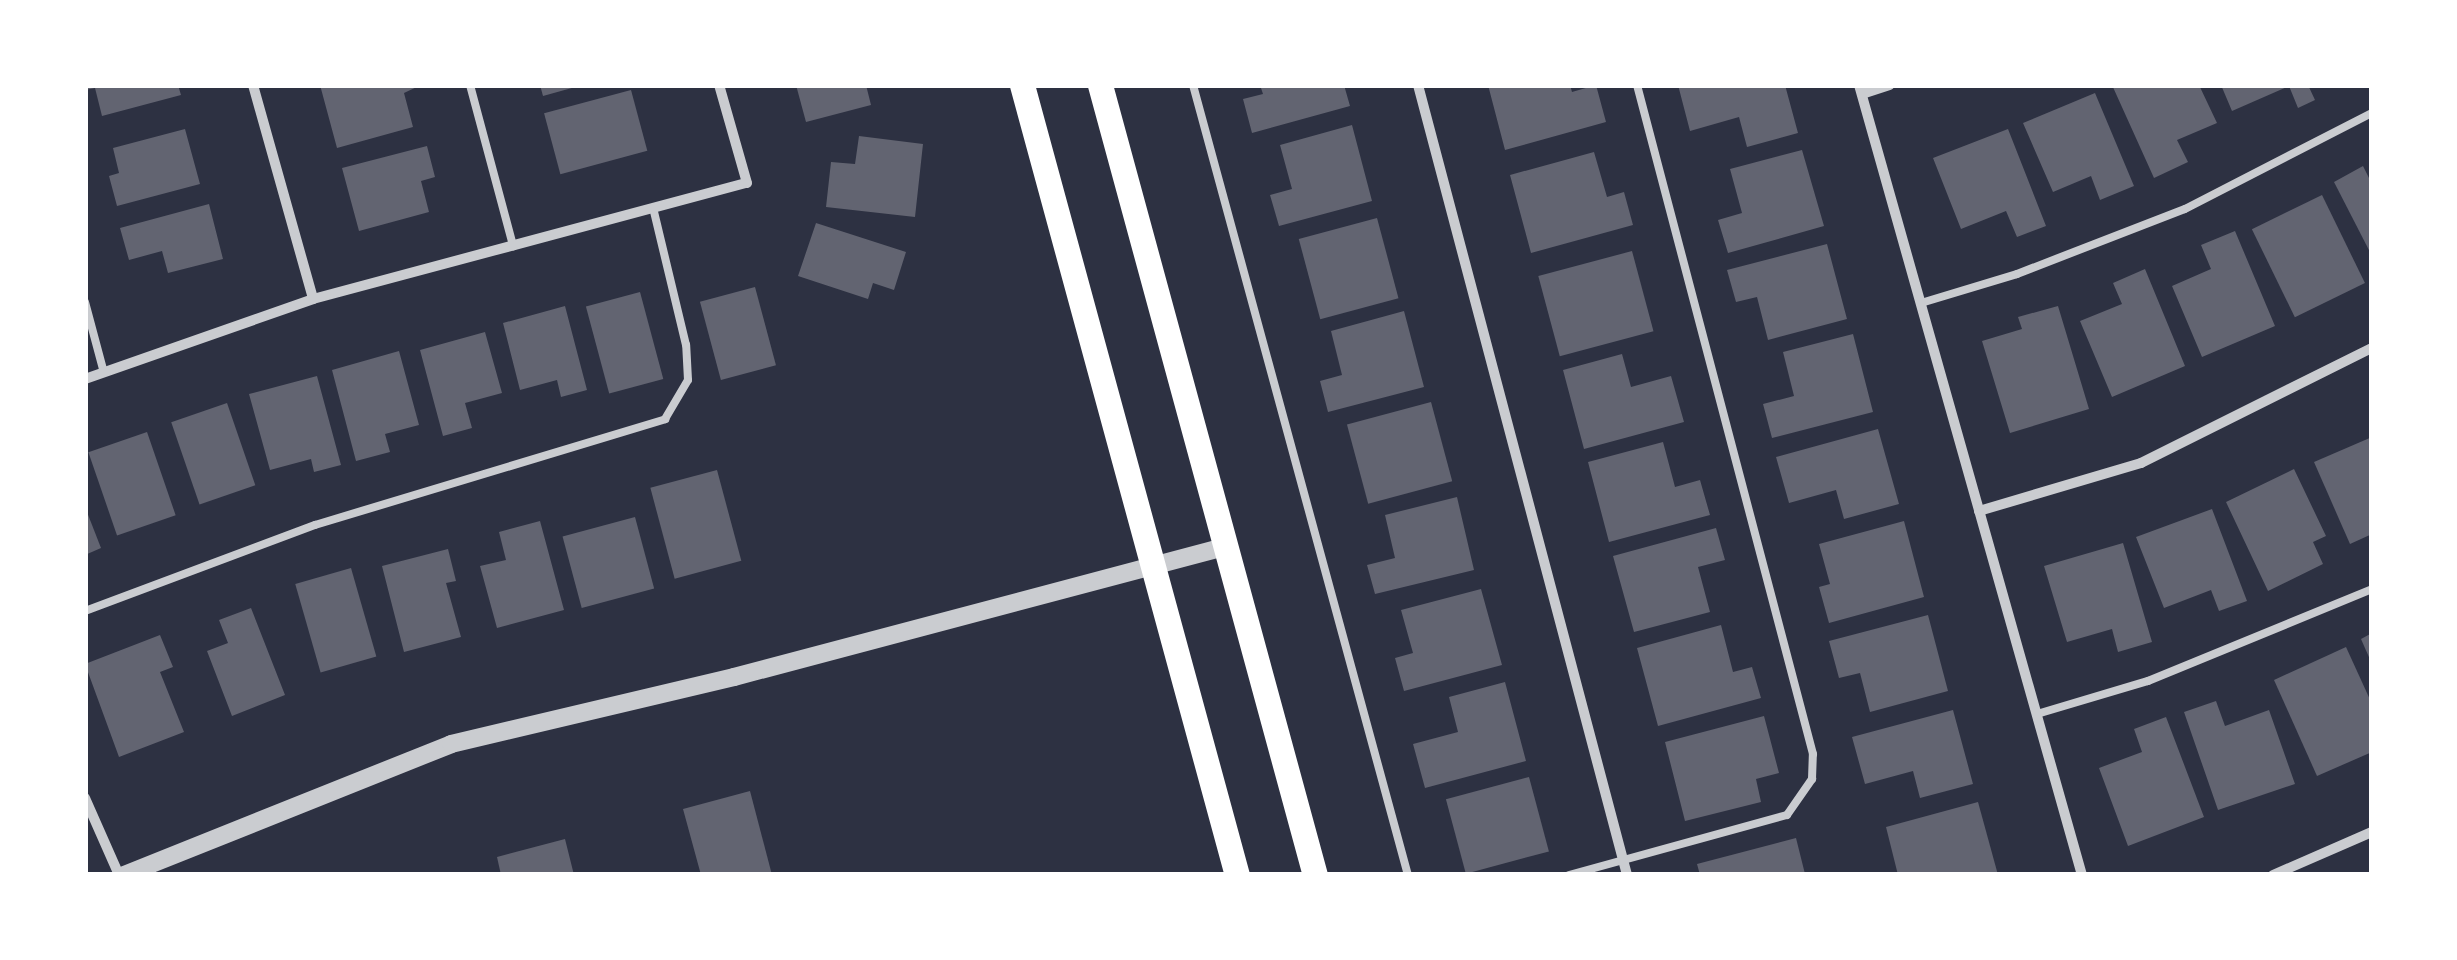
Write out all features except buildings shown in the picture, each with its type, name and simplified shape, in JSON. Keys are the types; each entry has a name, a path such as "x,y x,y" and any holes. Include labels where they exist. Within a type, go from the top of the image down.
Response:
{"main road":[{"path":"1022,85 1156,565 1237,875"},
{"path":"1100,85 1315,875"}],"street":[{"path":"253,85 313,299"},
{"path":"85,380 313,299 746,183 720,85"},
{"path":"1418,85 1627,875"},
{"path":"1890,85 1860,90 2082,875"},
{"path":"1979,511 2141,464 2372,348"},
{"path":"85,798 122,875 451,744 1228,546"},
{"path":"2273,875 2372,832"}],"lane":[{"path":"470,85 513,246"},
{"path":"1193,85 1408,875"},
{"path":"1569,875 1787,815 1812,779 1813,754 1636,85"},
{"path":"1921,303 2017,274 2185,209 2372,113"},
{"path":"85,611 314,525 665,419 688,380 686,345 653,208"},
{"path":"85,302 104,373"},
{"path":"2037,714 2148,681 2372,588"}]}
